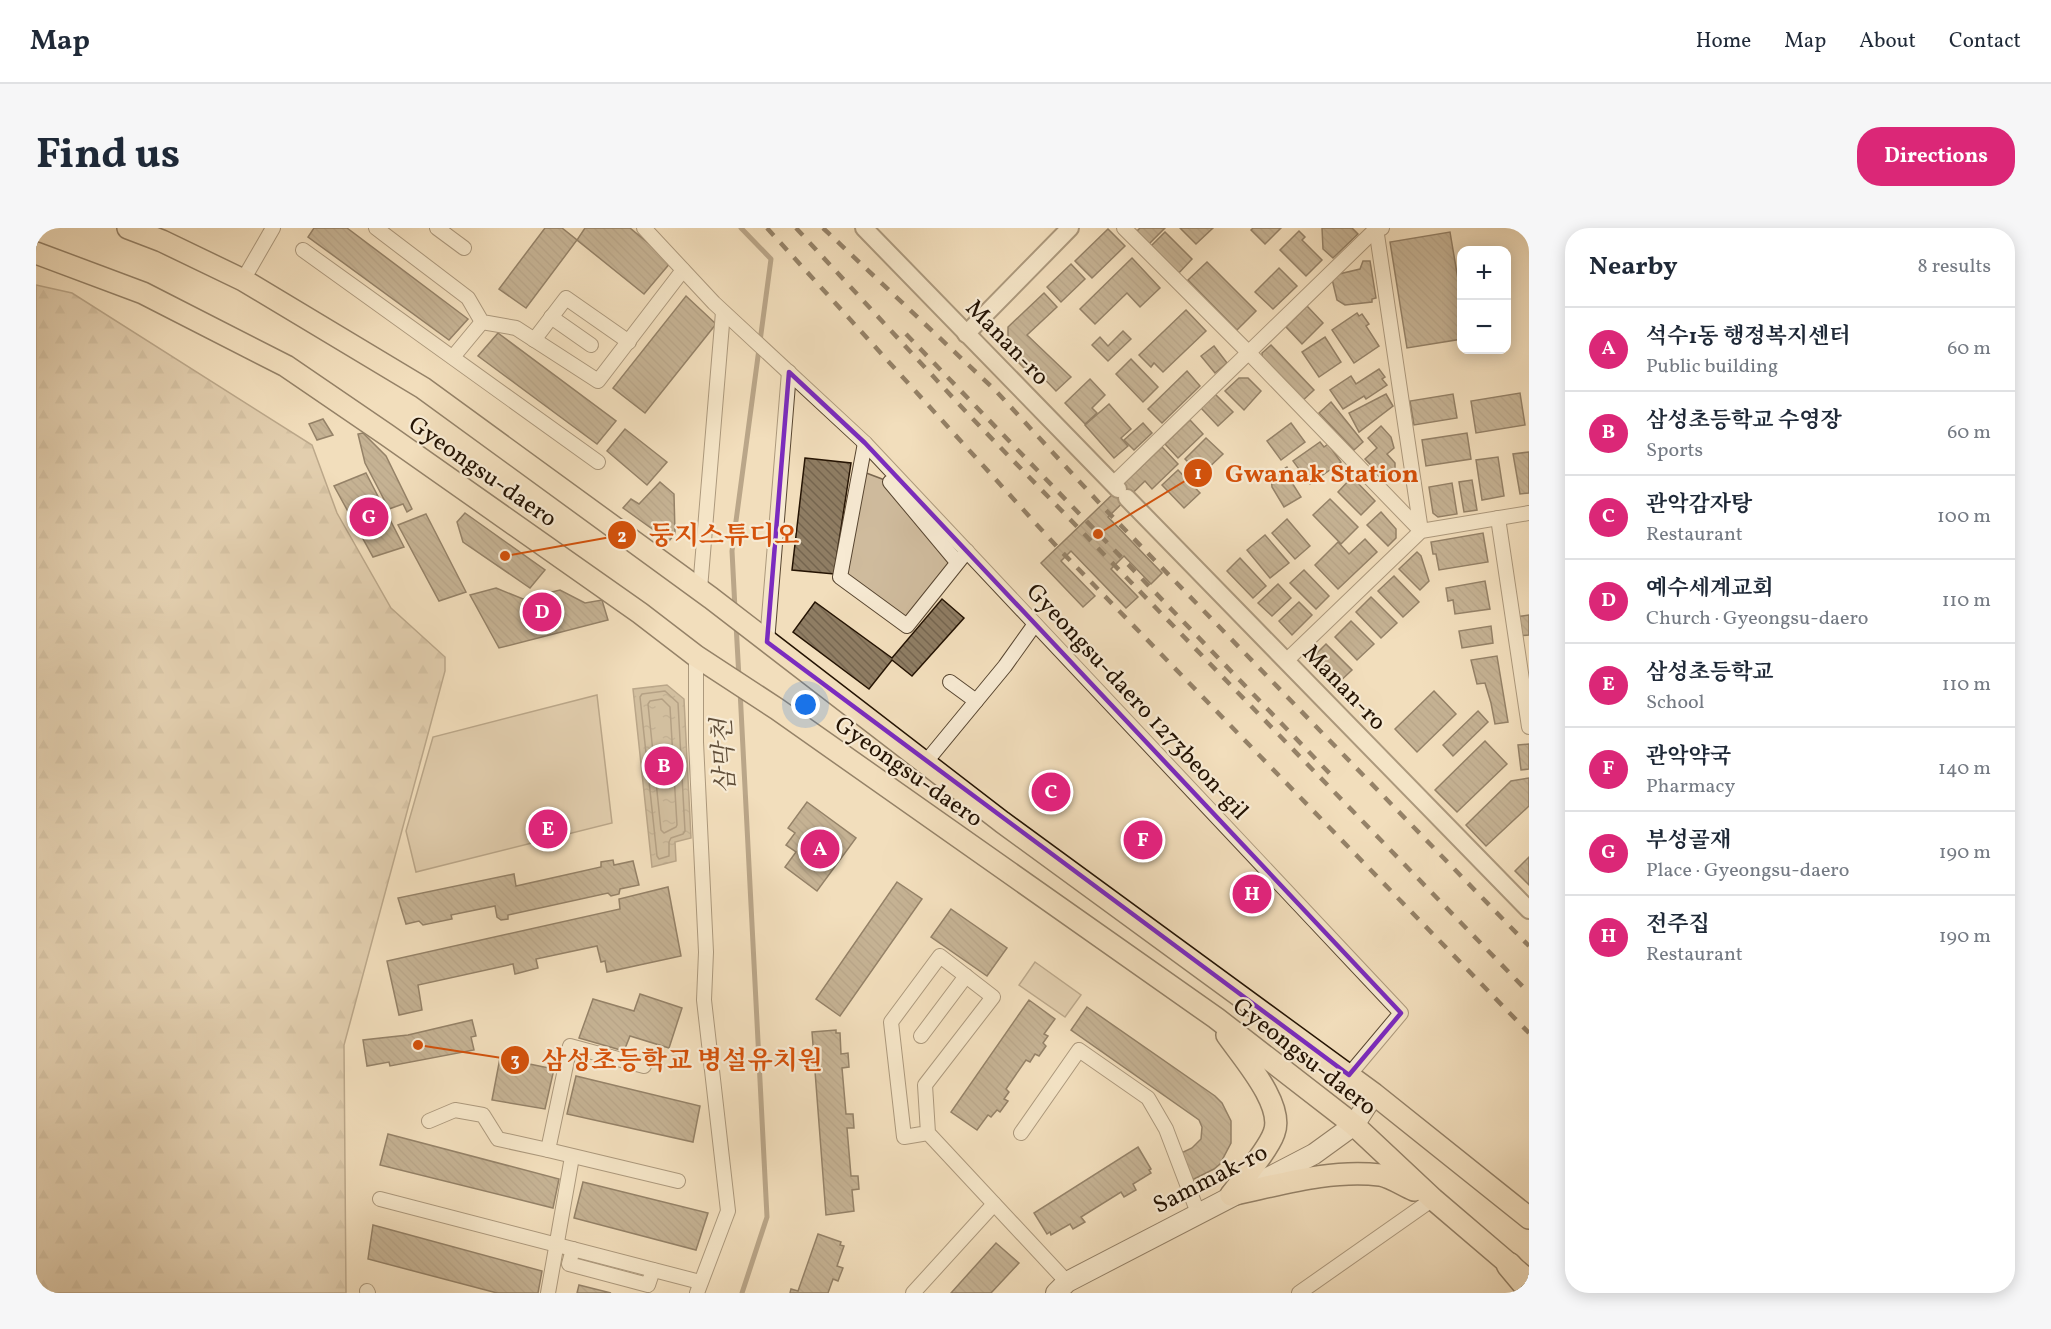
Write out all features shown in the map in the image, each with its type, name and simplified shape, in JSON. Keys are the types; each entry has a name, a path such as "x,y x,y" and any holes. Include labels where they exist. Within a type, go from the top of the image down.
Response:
{"highway":[{"path":"1509,1265 1529,1289"}],"main road":[{"name":"Gyeongsu-daero","path":"128,228 243,280 423,388 705,594 1049,857 1374,1094 1529,1218"},
{"name":"Gyeongsu-daero","path":"36,253 142,293 286,366 387,435 631,606 696,656 777,709 1216,1018 1354,1125 1433,1199 1529,1281"},
{"path":"1216,1018 1265,1090 1274,1108 1276,1120 1275,1132 1267,1146 1231,1195"},
{"name":"Sammak-ro","path":"1061,1288 1231,1195 1314,1154 1354,1125 1374,1094"},
{"path":"1231,1195 1313,1178 1382,1175 1433,1199"}],"street":[{"path":"243,280 273,228"},
{"path":"376,228 468,298 482,322 516,328 598,381 683,270"},
{"path":"438,228 464,248"},
{"path":"644,228 726,314 705,594"},
{"name":"Manan-ro","path":"864,228 1529,910"},
{"path":"966,334 1070,228"},
{"path":"1124,228 1421,531"},
{"path":"1119,490 1248,352 1378,228"},
{"path":"1378,228 1421,531"},
{"path":"303,250 598,462"},
{"path":"534,340 566,298 629,342"},
{"name":"Gyeongsu-daero 1273beon-gil","path":"726,314 865,443 1401,1013 1349,1076"},
{"path":"551,317 591,345"},
{"path":"453,357 482,322"},
{"path":"765,640 786,368"},
{"path":"865,443 840,577 907,626 966,551"},
{"path":"890,482 957,562"},
{"path":"1286,661 1421,531 1529,513"},
{"path":"1498,518 1529,727"},
{"path":"925,763 1035,624"},
{"path":"380,1198 653,1270 699,1287 728,1210 704,1000 706,952 696,742 696,656"},
{"path":"950,682 976,701"},
{"path":"928,1133 904,1137 891,1022 940,956 993,998 926,1085 928,1133 994,1204 1061,1288"},
{"path":"921,1036 966,976"},
{"path":"548,1150 570,1046 644,1066"},
{"path":"1021,1133 1079,1050 1148,1098 1166,1129 1198,1213"},
{"path":"898,1087 926,1085"},
{"path":"429,1121 455,1110 483,1115 498,1139 678,1180"},
{"path":"548,1293 572,1156"},
{"path":"1299,1293 1433,1199"},
{"path":"913,1293 994,1204"}],"highlighted area":[{"path":"789,372 865,443 1401,1013 1349,1075 767,642"}],"green space":[{"path":"36,285 72,293 312,445 337,513 391,608 445,657 445,671 344,1045 346,1293 36,1293"},
{"path":"861,471 890,482 957,562 907,626 840,577"},
{"path":"597,695 612,823 416,872 406,831 433,737"},
{"path":"1035,962 1081,995 1065,1017 1019,985"}],"water":[{"path":"667,685 684,699 691,838 675,842 676,861 652,867 633,689"}],"building":[{"path":"314,228 347,228 468,319 449,340 308,237"},
{"path":"545,228 562,228 577,240 526,308 499,289"},
{"path":"585,228 630,228 671,262 644,294 577,240"},
{"path":"1140,228 1165,228 1149,244 1136,232"},
{"path":"1180,228 1213,228 1196,244"},
{"path":"1253,228 1281,228 1265,244 1251,230"},
{"path":"1322,228 1352,228 1358,234 1333,258 1323,249"},
{"path":"1108,229 1125,246 1092,278 1075,261"},
{"path":"1299,231 1305,237 1302,240 1322,260 1306,276 1280,250"},
{"path":"1165,232 1192,259 1177,275 1149,248"},
{"path":"1450,232 1457,273 1457,340 1407,348 1390,242"},
{"path":"1132,258 1160,288 1140,307 1127,293 1095,324 1080,309"},
{"path":"1363,261 1370,261 1376,298 1372,299 1372,302 1345,305 1337,300 1332,279 1339,274 1360,269"},
{"path":"1207,262 1256,311 1237,330 1188,280"},
{"path":"1071,264 1085,279 1061,302 1047,287"},
{"path":"1279,268 1297,286 1273,309 1255,292"},
{"path":"1044,293 1057,307 1027,335 1071,377 1056,391 1032,366 1027,371 1008,352 1008,327"},
{"path":"686,296 716,324 645,413 613,388"},
{"path":"1307,306 1323,323 1302,344 1286,327"},
{"path":"1186,310 1206,331 1163,372 1154,363 1151,367 1139,355"},
{"path":"1357,313 1359,316 1362,314 1369,324 1366,326 1379,346 1354,363 1332,330"},
{"path":"1123,331 1131,339 1108,361 1092,345 1100,337 1108,346"},
{"path":"498,333 616,421 597,444 478,356"},
{"path":"1325,337 1341,362 1319,377 1302,352"},
{"path":"1271,345 1314,390 1300,403 1262,363 1262,353"},
{"path":"1214,346 1227,363 1215,373 1201,356"},
{"path":"1131,359 1158,387 1143,402 1116,374"},
{"path":"1379,369 1387,385 1366,399 1364,396 1343,409 1330,390 1351,376 1356,384"},
{"path":"1187,371 1200,386 1162,423 1148,409"},
{"path":"1239,378 1248,378 1261,391 1244,410 1225,391"},
{"path":"1090,379 1105,395 1092,408 1097,413 1085,424 1065,403"},
{"path":"1520,393 1525,425 1476,433 1471,401"},
{"path":"1215,394 1233,412 1218,426 1201,408"},
{"path":"1386,394 1393,406 1359,432 1349,413"},
{"path":"1453,394 1457,418 1414,425 1410,401"},
{"path":"1331,402 1363,442 1354,450 1319,413"},
{"path":"1109,404 1131,429 1121,438 1128,446 1114,458 1085,425"},
{"path":"323,419 333,435 317,440 309,424"},
{"path":"1190,420 1203,434 1178,458 1165,444"},
{"path":"1143,423 1152,433 1134,450 1124,440"},
{"path":"1291,423 1305,442 1281,460 1267,441"},
{"path":"1381,426 1391,437 1394,448 1387,454 1395,463 1395,473 1386,481 1365,459 1377,448 1368,438"},
{"path":"625,429 667,462 647,485 607,451"},
{"path":"363,433 386,456 412,509 407,512 403,504 389,509 365,463 358,434"},
{"path":"1467,433 1471,459 1426,466 1422,440"},
{"path":"1206,438 1223,454 1201,475 1185,459"},
{"path":"1320,442 1324,447 1328,444 1341,462 1310,484 1293,461"},
{"path":"1162,447 1178,464 1152,489 1145,481 1108,517 1162,573 1151,584 1124,556 1111,569 1138,597 1126,608 1071,551 1061,561 1095,596 1083,607 1041,563"},
{"path":"1529,452 1529,493 1520,494 1513,454"},
{"path":"1498,457 1504,496 1482,500 1476,460"},
{"path":"805,458 851,463 834,574 792,570"},
{"path":"1287,467 1292,476 1289,478 1301,497 1284,507 1272,487 1271,476"},
{"path":"1178,470 1200,493 1184,508 1162,485"},
{"path":"366,473 404,547 373,557 334,486"},
{"path":"1352,477 1375,501 1361,515 1338,492"},
{"path":"1472,480 1477,510 1464,512 1459,482"},
{"path":"660,482 674,494 675,534 669,541 623,508 631,499 639,504"},
{"path":"1452,483 1457,514 1438,517 1433,513 1429,487"},
{"path":"1330,499 1358,527 1341,544 1313,515"},
{"path":"1381,512 1396,529 1396,538 1388,546 1367,525"},
{"path":"465,513 545,570 530,588 463,542 457,522"},
{"path":"426,514 466,592 439,601 398,525"},
{"path":"1287,519 1310,546 1295,559 1272,533"},
{"path":"1483,533 1488,562 1439,570 1431,542"},
{"path":"1265,535 1289,563 1270,578 1247,550"},
{"path":"1365,539 1377,552 1338,589 1315,565 1338,542 1349,554"},
{"path":"1417,552 1421,556 1429,581 1420,590 1399,569"},
{"path":"1240,558 1266,586 1253,598 1227,571"},
{"path":"1304,570 1329,596 1316,609 1290,583"},
{"path":"1394,576 1419,602 1403,617 1378,591"},
{"path":"1485,581 1490,609 1455,614 1453,600 1448,601 1446,588"},
{"path":"1278,584 1291,598 1272,616 1258,603"},
{"path":"496,588 523,599 560,590 585,603 602,600 608,620 499,648 470,595"},
{"path":"1371,597 1397,623 1381,638 1356,612"},
{"path":"942,599 964,618 912,676 892,660 869,689 793,632 815,602 892,658"},
{"path":"1299,602 1312,615 1292,635 1279,621"},
{"path":"1529,615 1529,635 1519,636 1515,617"},
{"path":"1351,621 1374,644 1357,660 1335,637"},
{"path":"1491,626 1493,643 1462,648 1459,631"},
{"path":"1326,644 1352,670 1336,685 1311,659"},
{"path":"1497,656 1508,722 1495,724 1485,683 1477,684 1471,660"},
{"path":"1434,691 1456,714 1417,752 1395,729"},
{"path":"1478,711 1488,722 1453,756 1443,745"},
{"path":"1485,741 1507,764 1457,812 1435,790"},
{"path":"1529,744 1529,769 1521,770 1518,745"},
{"path":"1529,778 1529,806 1486,846 1466,825 1511,781"},
{"path":"807,802 856,838 817,891 785,867 796,852 786,845 795,833 788,828"},
{"path":"1529,857 1529,885 1515,871"},
{"path":"613,860 614,865 633,861 639,885 620,889 619,894 611,896 608,893 508,915 508,919 501,920 497,917 495,906 451,915 452,919 423,925 419,921 406,924 398,898 514,874 516,886 601,867 601,862"},
{"path":"897,882 922,899 840,1016 816,999"},
{"path":"668,887 681,956 607,972 605,961 601,962 597,946 536,959 538,968 515,974 513,964 418,985 422,1010 399,1015 387,961 620,909 619,899"},
{"path":"951,909 1007,948 987,976 931,937"},
{"path":"640,994 682,1008 669,1048 630,1036 624,1051 579,1038 593,999 634,1011"},
{"path":"1029,1000 1055,1019 1044,1034 1048,1036 1043,1043 1046,1046 1039,1056 1035,1054 1030,1062 1026,1060 1006,1089 1009,1092 1004,1099 1008,1101 1000,1112 997,1110 991,1117 988,1115 977,1130 951,1112"},
{"path":"1087,1007 1222,1103 1231,1121 1231,1143 1220,1164 1214,1169 1192,1180 1179,1154 1192,1148 1201,1139 1202,1127 1199,1120 1071,1030"},
{"path":"472,1020 476,1036 471,1037 474,1050 390,1066 389,1062 367,1066 363,1040 408,1035"},
{"path":"836,1030 836,1033 840,1033 841,1054 848,1053 849,1067 842,1068 846,1114 853,1114 854,1128 847,1128 851,1176 858,1176 859,1189 852,1190 854,1211 826,1215 812,1032"},
{"path":"500,1058 554,1069 545,1109 492,1100"},
{"path":"576,1076 700,1106 693,1142 567,1114"},
{"path":"388,1134 559,1179 553,1208 380,1165"},
{"path":"1138,1147 1151,1173 1133,1184 1136,1190 1124,1197 1121,1192 1081,1217 1085,1222 1073,1229 1070,1224 1051,1235 1050,1232 1047,1234 1034,1213"},
{"path":"583,1182 708,1213 696,1250 574,1218"},
{"path":"373,1225 542,1271 538,1293 497,1293 368,1259"},
{"path":"818,1234 841,1242 840,1245 844,1246 837,1266 843,1268 838,1281 833,1279 828,1293 790,1293 791,1289 798,1291"},
{"path":"996,1243 1019,1263 991,1293 951,1293"},
{"path":"579,1285 611,1293 577,1293"}],"waterway":[{"name":"삼막천","path":"735,609 732,551 771,259 741,228"},
{"name":"삼막천","path":"736,624 739,678"},
{"name":"삼막천","path":"740,690 767,1217 742,1293"}],"railway":[{"path":"767,228 1059,549 1529,1033"},
{"path":"796,228 968,414 1529,993"},
{"path":"823,228 996,391 1103,507 1529,946"},
{"path":"906,334 1335,779"}],"place":[{"name":"부성골재","path":"369,517"},
{"name":"Gwanak Station","path":"1098,534"},
{"name":"둥지스튜디오","path":"505,556"},
{"name":"예수세계교회","path":"542,612"},
{"name":"삼성초등학교 수영장","path":"664,766"},
{"name":"관악감자탕","path":"1051,792"},
{"name":"삼성초등학교","path":"548,829"},
{"name":"관악약국","path":"1143,840"},
{"name":"석수1동 행정복지센터","path":"820,849"},
{"name":"전주집","path":"1252,894"},
{"name":"삼성초등학교 병설유치원","path":"418,1045"}]}
